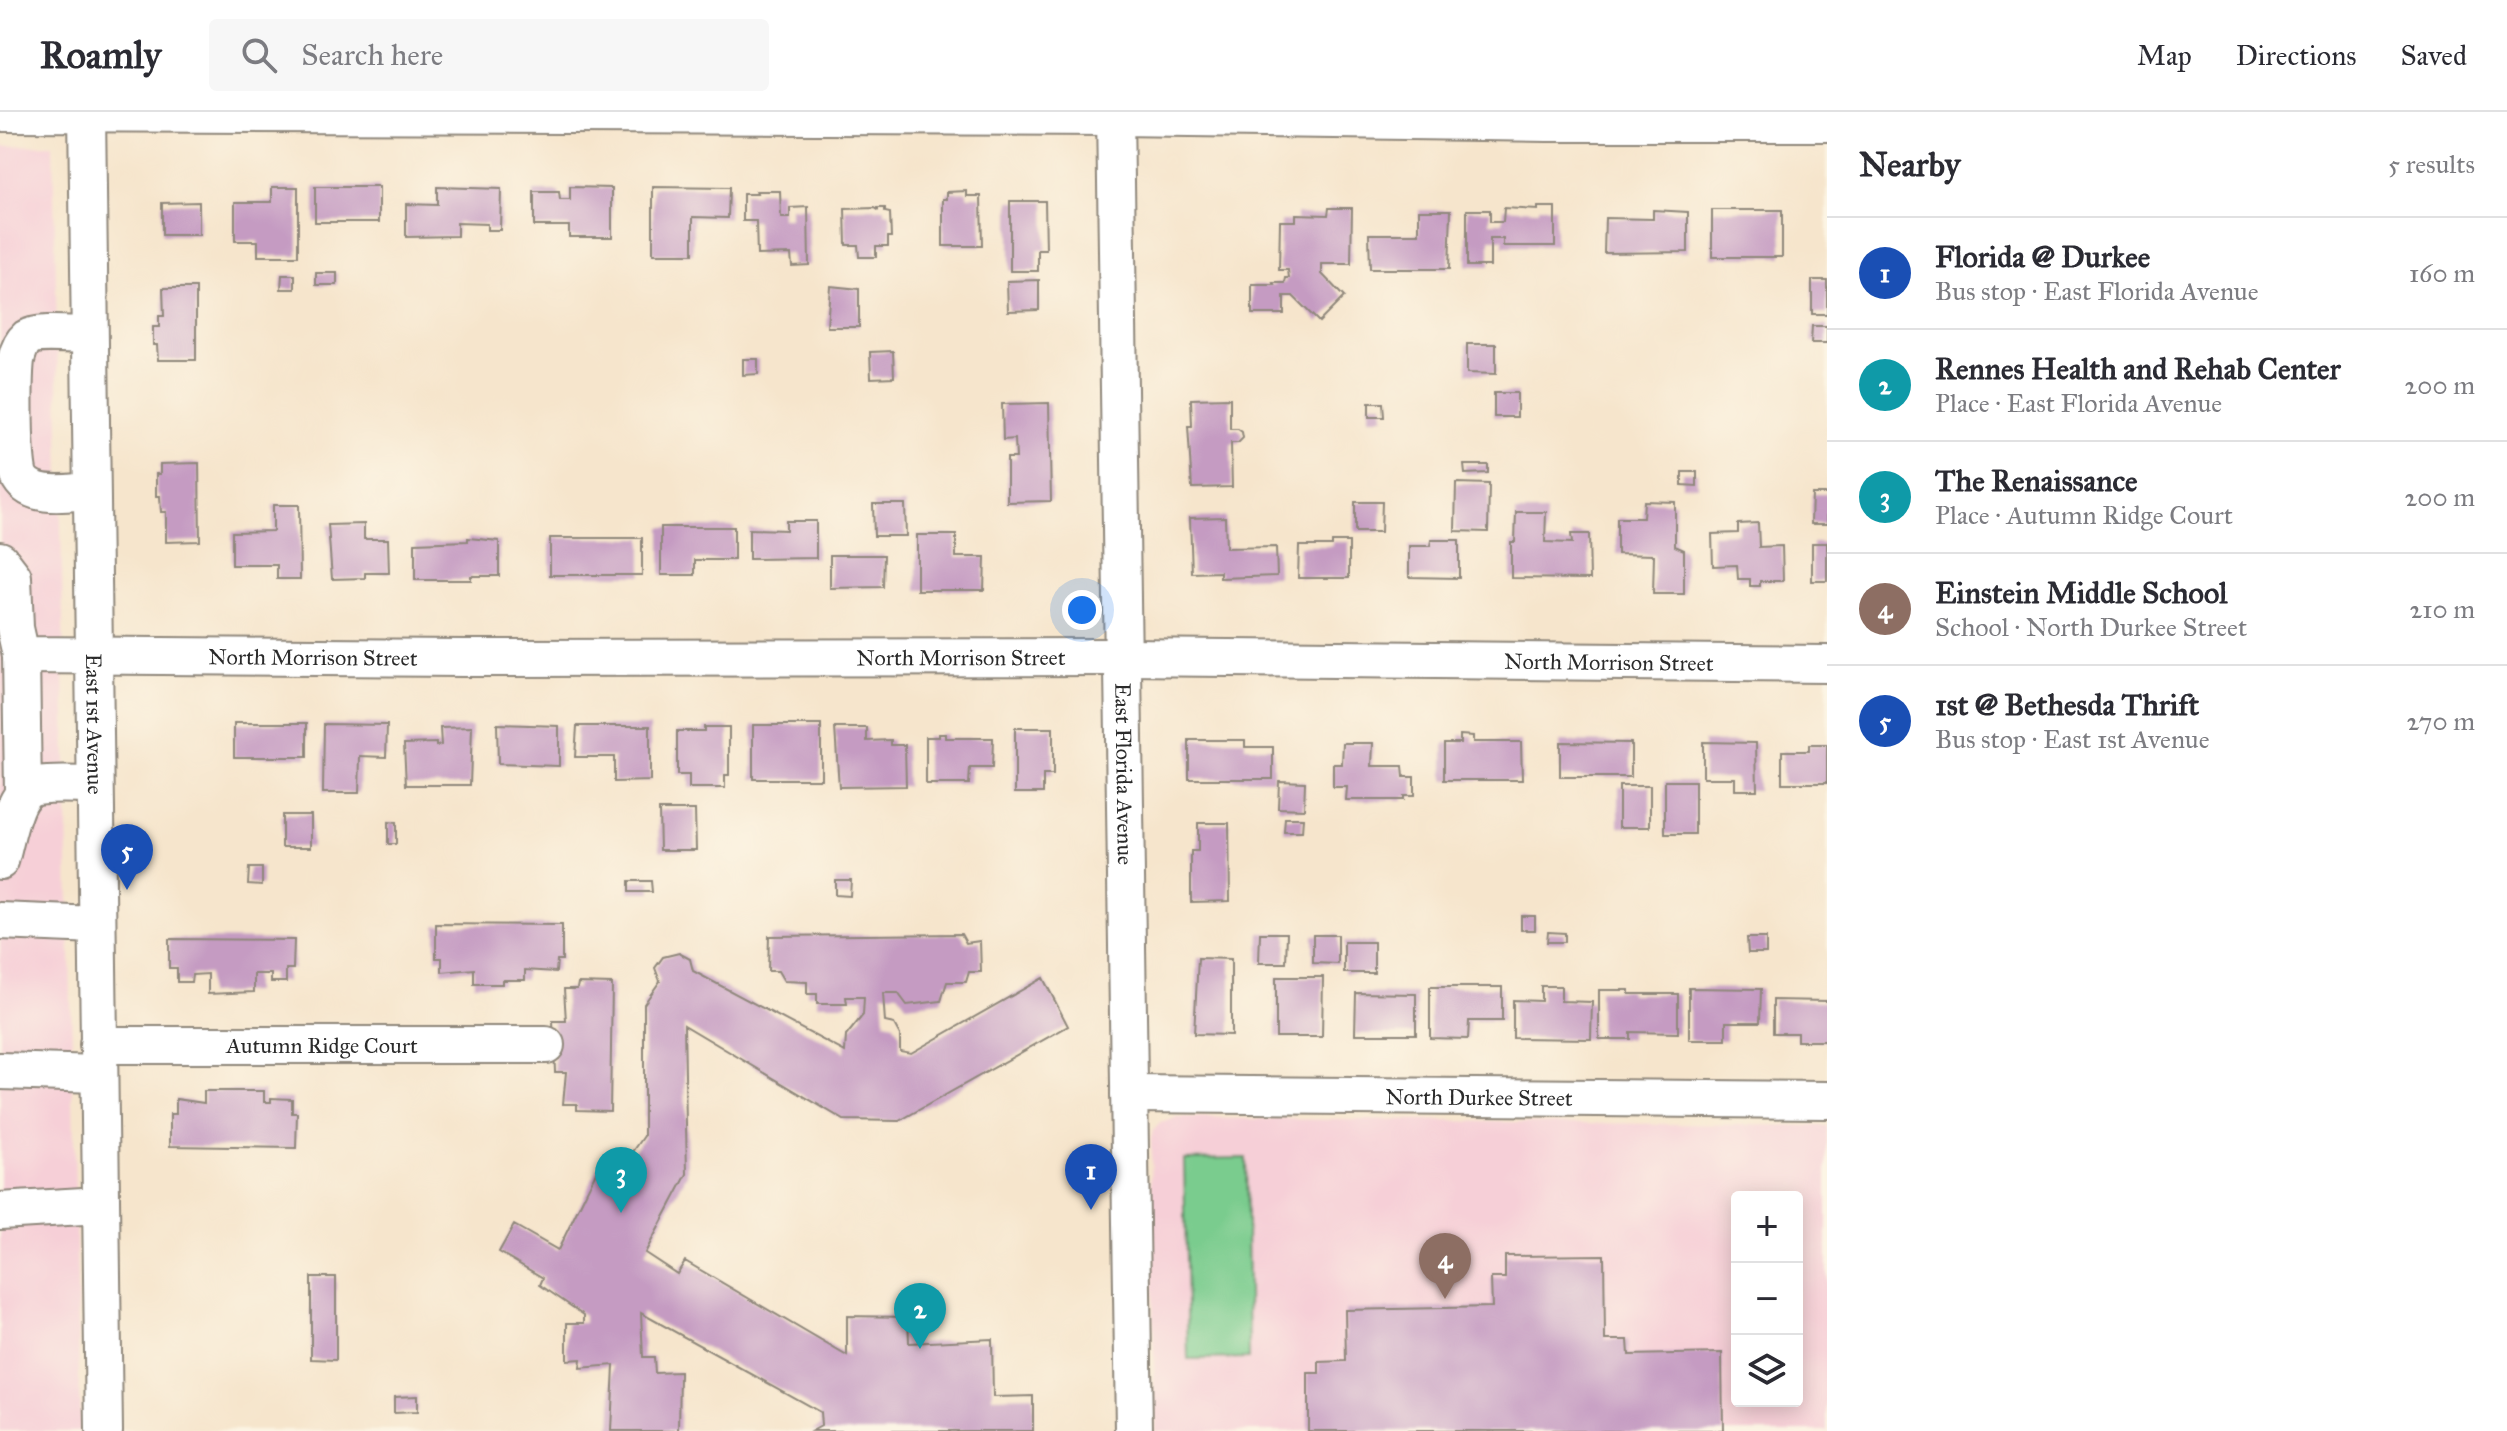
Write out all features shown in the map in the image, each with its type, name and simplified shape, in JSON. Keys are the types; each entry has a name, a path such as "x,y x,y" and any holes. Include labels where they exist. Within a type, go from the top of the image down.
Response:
{"street":[{"path":"0,113 1116,114 1548,123 1827,123"},
{"name":"East 1st Avenue","path":"87,113 104,1431"},
{"name":"East Florida Avenue","path":"1116,114 1134,1431"},
{"path":"88,335 31,335 22,343 16,359 16,460 21,479 34,489 47,493 90,491"},
{"path":"0,560 13,577 15,628 21,655 23,792 14,810 0,861"},
{"name":"North Morrison Street","path":"21,655 1124,657 1827,664"},
{"path":"23,792 34,786 94,785"},
{"path":"0,921 96,925"},
{"name":"Autumn Ridge Court","path":"0,1071 98,1060 546,1045"},
{"name":"North Durkee Street","path":"1129,1094 1827,1100"},
{"path":"0,1211 100,1205"}],"shaded area":[{"path":"53,145 80,1431 0,1431 0,146"},
{"path":"1177,1118 1827,1126 1827,1431 1155,1431 1153,1131 1160,1123"}],"green space":[{"path":"1246,1158 1249,1358 1188,1359 1184,1159"}],"building":[{"path":"272,187 298,187 298,256 258,256 258,241 235,241 235,202 272,202"},
{"path":"315,187 379,187 379,222 315,222"},
{"path":"437,187 501,189 500,230 487,230 487,224 457,223 457,236 406,237 406,204 437,205"},
{"path":"570,187 612,188 612,237 569,237 569,226 534,226 534,192 559,192 560,200 570,200"},
{"path":"653,187 729,188 728,218 693,217 693,254 653,254"},
{"path":"756,191 780,191 781,218 790,218 790,208 808,207 809,265 792,266 791,254 757,255 756,221 743,221 743,194 757,194"},
{"path":"967,191 967,196 981,196 982,246 943,246 943,199 947,199 947,192"},
{"path":"1010,201 1045,201 1046,250 1038,250 1038,271 1010,271"},
{"path":"199,202 199,235 162,235 162,203"},
{"path":"1538,207 1555,207 1555,246 1503,246 1503,239 1490,239 1490,266 1467,266 1467,210 1490,210 1490,222 1503,222 1504,208 1538,210"},
{"path":"885,208 885,212 890,213 891,237 888,237 888,246 876,246 876,257 859,257 858,245 846,245 845,209"},
{"path":"1329,208 1352,208 1351,264 1322,264 1322,274 1344,297 1319,322 1293,296 1284,296 1284,314 1252,314 1252,285 1275,285 1285,283 1289,278 1288,270 1279,270 1280,221 1296,221 1296,214 1328,215"},
{"path":"1419,210 1451,210 1449,269 1370,269 1369,234 1419,234"},
{"path":"1653,210 1688,212 1688,252 1604,253 1605,218 1653,219"},
{"path":"1712,210 1782,210 1782,257 1712,257"},
{"path":"316,273 337,273 337,285 316,285"},
{"path":"282,275 295,275 295,289 281,289"},
{"path":"1039,280 1039,310 1008,311 1007,281"},
{"path":"1812,280 1827,280 1827,314 1812,314"},
{"path":"830,286 859,289 859,327 827,327"},
{"path":"163,288 196,288 196,360 158,360 157,345 153,345 153,327 159,327 159,316 164,316"},
{"path":"1812,326 1827,326 1827,343 1811,343"},
{"path":"1467,344 1496,344 1496,374 1467,373"},
{"path":"893,351 894,377 871,378 870,352"},
{"path":"743,359 758,359 758,374 743,375"},
{"path":"1494,393 1517,393 1517,417 1494,417"},
{"path":"1230,398 1230,429 1238,429 1243,438 1238,443 1231,443 1232,487 1192,488 1188,426 1192,426 1191,399"},
{"path":"1049,403 1051,501 1007,502 1007,458 1016,458 1015,439 1003,440 1002,404"},
{"path":"1369,403 1383,403 1384,417 1369,417"},
{"path":"199,463 200,541 166,542 166,512 161,512 160,496 156,496 156,474 160,474 160,464"},
{"path":"1464,465 1488,465 1488,473 1465,474"},
{"path":"1682,472 1697,472 1697,486 1682,485"},
{"path":"1456,483 1489,484 1488,532 1455,531"},
{"path":"1812,494 1827,494 1827,524 1811,524"},
{"path":"1644,501 1675,502 1675,546 1684,550 1684,594 1653,594 1654,555 1617,554 1617,518 1643,518"},
{"path":"1355,502 1382,502 1381,532 1355,532"},
{"path":"873,504 905,504 906,536 874,536"},
{"path":"273,505 299,505 300,579 277,579 277,565 232,565 232,532 273,531"},
{"path":"1516,512 1546,512 1545,542 1572,543 1571,534 1589,534 1590,579 1511,578 1511,542 1515,542"},
{"path":"1225,517 1226,548 1276,547 1277,576 1220,578 1220,572 1192,573 1190,518"},
{"path":"786,521 816,521 816,558 749,559 749,529 786,530"},
{"path":"1758,523 1759,547 1782,546 1783,581 1760,581 1760,586 1750,586 1750,579 1738,579 1737,565 1713,566 1712,534 1738,533 1738,524"},
{"path":"364,524 364,539 388,539 389,573 365,573 365,578 332,579 328,525"},
{"path":"661,527 734,527 734,560 695,560 695,575 661,575"},
{"path":"917,535 956,535 956,557 985,557 984,590 917,590"},
{"path":"468,538 499,541 499,576 471,576 471,580 415,580 415,543 468,541"},
{"path":"550,538 642,538 642,575 550,575"},
{"path":"1431,540 1459,540 1459,578 1409,577 1409,546 1430,546"},
{"path":"1332,542 1349,542 1349,578 1298,578 1299,546 1332,546"},
{"path":"1812,543 1827,543 1827,581 1812,581"},
{"path":"830,555 884,555 883,587 830,588"},
{"path":"234,723 307,723 307,757 234,757"},
{"path":"324,724 387,725 386,757 360,756 359,793 323,793"},
{"path":"497,724 559,726 559,766 498,764"},
{"path":"753,725 821,725 821,779 753,779"},
{"path":"577,726 650,726 650,781 614,782 614,757 575,757"},
{"path":"472,727 470,785 406,785 404,744 441,745 440,728"},
{"path":"704,727 729,727 729,775 725,775 725,788 689,788 689,775 677,775 677,731 704,731"},
{"path":"835,728 867,728 867,741 891,740 891,745 905,745 906,786 839,787"},
{"path":"1015,728 1053,728 1053,775 1043,775 1043,793 1015,793"},
{"path":"939,734 945,734 945,738 993,738 992,768 970,768 969,784 926,784 926,737 939,737"},
{"path":"1460,735 1473,736 1473,742 1521,742 1522,780 1444,780 1444,743 1460,743"},
{"path":"1189,740 1245,740 1245,747 1273,747 1273,779 1189,779"},
{"path":"1560,742 1631,743 1631,777 1560,777"},
{"path":"1703,742 1756,743 1757,790 1735,790 1735,778 1703,778"},
{"path":"1343,743 1373,743 1372,766 1403,766 1404,777 1414,777 1414,796 1403,796 1403,800 1346,800 1347,787 1333,787 1333,764 1342,764"},
{"path":"1809,745 1827,745 1827,783 1782,783 1782,751 1809,751"},
{"path":"1279,781 1305,782 1304,809 1278,808"},
{"path":"1665,781 1695,781 1695,834 1665,834"},
{"path":"1619,786 1650,786 1650,827 1619,827"},
{"path":"659,810 695,810 696,850 660,850"},
{"path":"282,815 311,815 311,847 282,847"},
{"path":"1285,818 1303,818 1302,832 1284,832"},
{"path":"388,822 396,823 396,844 388,844"},
{"path":"1198,823 1229,823 1230,901 1191,902 1191,851 1198,851"},
{"path":"249,868 262,868 262,885 248,884"},
{"path":"835,880 851,880 850,896 835,895"},
{"path":"629,881 651,881 652,892 629,892"},
{"path":"1521,916 1535,916 1535,930 1521,930"},
{"path":"436,924 562,925 562,960 557,960 556,972 525,970 525,980 474,984 474,969 442,972 442,958 436,958"},
{"path":"1548,932 1565,933 1565,942 1547,942"},
{"path":"1260,933 1287,933 1286,963 1259,963"},
{"path":"961,934 966,943 980,941 981,972 969,972 966,982 947,982 941,1001 907,1005 898,993 883,993 885,1022 894,1024 900,1035 900,1051 911,1053 1043,978 1068,1026 899,1121 844,1120 684,1025 687,1174 645,1253 677,1274 685,1261 847,1356 847,1316 908,1317 909,1343 992,1339 993,1397 1033,1396 1033,1431 812,1431 821,1426 820,1412 641,1313 643,1357 654,1357 655,1373 680,1372 679,1431 611,1431 614,1365 580,1368 581,1359 567,1360 567,1323 584,1323 584,1315 540,1285 543,1278 499,1252 514,1225 558,1250 598,1168 616,1176 644,1136 644,1004 660,981 655,968 663,957 679,953 690,959 693,971 845,1052 846,1036 863,1015 864,997 846,997 847,1004 817,1004 817,994 807,994 807,982 784,981 778,971 768,971 769,936"},
{"path":"1313,935 1338,935 1338,964 1313,963"},
{"path":"1747,938 1766,938 1766,953 1748,953"},
{"path":"169,939 294,940 293,969 286,969 286,982 271,982 271,974 254,974 254,992 208,994 208,974 192,975 191,982 177,982 177,968 169,968"},
{"path":"1344,942 1374,942 1374,973 1344,973"},
{"path":"1198,958 1231,959 1231,1035 1194,1034"},
{"path":"1276,977 1323,977 1322,1037 1276,1037"},
{"path":"578,983 612,984 610,1111 577,1110 577,1104 563,1104 566,1072 555,1072 553,1021 566,1021 564,989 577,989"},
{"path":"1541,986 1561,986 1561,1001 1592,1002 1591,1039 1513,1038 1513,1000 1541,1001"},
{"path":"1430,987 1502,987 1502,1021 1469,1021 1468,1039 1430,1038"},
{"path":"1689,988 1761,989 1760,1022 1726,1022 1726,1040 1689,1040"},
{"path":"1599,990 1629,990 1629,994 1678,994 1678,1033 1630,1032 1630,1039 1599,1039"},
{"path":"1356,993 1416,994 1416,1034 1355,1034"},
{"path":"1773,1000 1827,1001 1827,1041 1797,1041 1797,1033 1773,1033"},
{"path":"204,1091 264,1091 264,1102 271,1102 271,1098 292,1099 292,1113 297,1113 296,1148 170,1146 170,1114 176,1114 176,1099 204,1103"},
{"path":"1604,1255 1605,1340 1628,1340 1629,1355 1722,1353 1723,1431 1308,1431 1308,1373 1319,1373 1319,1362 1346,1361 1345,1310 1492,1307 1491,1278 1505,1278 1505,1256"},
{"path":"311,1277 336,1277 336,1360 311,1359"},
{"path":"417,1396 417,1412 394,1413 394,1397"}],"place":[{"name":"1st @ Bethesda Thrift","path":"127,890"},
{"name":"Florida @ Durkee","path":"1091,1210"},
{"name":"The Renaissance","path":"621,1213"},
{"name":"Einstein Middle School","path":"1445,1299"},
{"name":"Rennes Health and Rehab Center","path":"920,1349"}]}
